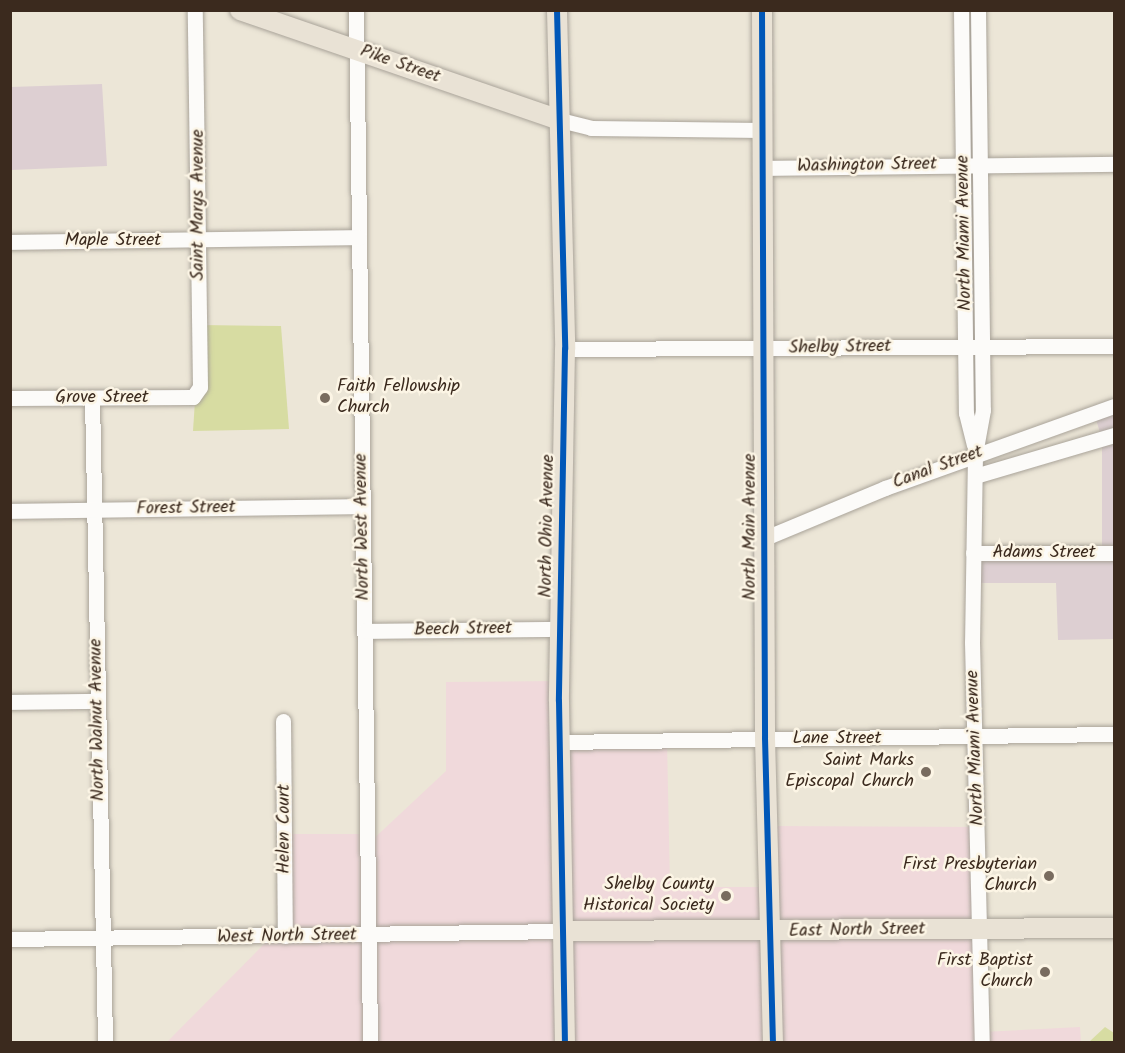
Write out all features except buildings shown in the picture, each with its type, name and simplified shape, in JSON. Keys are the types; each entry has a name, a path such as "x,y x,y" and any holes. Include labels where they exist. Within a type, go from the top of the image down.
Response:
{"main road":[{"name":"Pike Street","path":"240,10 560,120"},
{"name":"North Ohio Avenue","path":"557,10 565,349 559,742 565,1042"},
{"name":"North Main Avenue","path":"762,10 765,738 773,932 773,1042"},
{"name":"East North Street","path":"563,931 773,932 1114,928"}],"street":[{"name":"Saint Marys Avenue","path":"194,397 200,387 195,10"},
{"name":"North West Avenue","path":"356,10 370,1042"},
{"name":"North Miami Avenue","path":"961,10 967,345 966,413 975,454"},
{"name":"North Miami Avenue","path":"978,10 983,410 975,454 973,553 982,1042"},
{"path":"560,120 591,128 762,130"},
{"name":"Washington Street","path":"764,168 1114,164"},
{"name":"Maple Street","path":"10,243 359,237"},
{"name":"Shelby Street","path":"565,349 764,349 967,345 1114,346"},
{"name":"Grove Street","path":"10,398 194,397"},
{"name":"North Walnut Avenue","path":"92,398 105,1042"},
{"name":"Canal Street","path":"765,538 975,454 1114,406"},
{"path":"975,477 1114,435"},
{"name":"Forest Street","path":"10,511 362,506"},
{"name":"Adams Street","path":"973,553 1114,553"},
{"name":"Beech Street","path":"365,631 561,629"},
{"path":"10,702 97,701"},
{"name":"Helen Court","path":"283,721 285,936"},
{"name":"Lane Street","path":"559,742 1114,734"},
{"name":"West North Street","path":"10,939 563,931"}],"shaded area":[{"path":"102,84 107,166 11,170 11,87"},
{"path":"1114,406 1114,639 1058,640 1056,583 972,583 973,553 1102,553 1102,439 1094,413"},
{"path":"560,681 559,742 667,741 670,887 771,887 771,826 978,827 982,1032 1080,1027 1081,1042 167,1042 271,937 285,936 286,834 367,834 368,844 446,771 446,682"}],"green space":[{"path":"200,325 281,326 289,429 193,431"},
{"path":"1105,1027 1114,1033 1114,1042 1089,1042"}],"cycle path":[{"path":"557,10 565,349 559,701 565,1042"},
{"path":"762,10 765,738 773,1042"}],"place":[{"name":"Faith Fellowship Church","path":"325,398"},
{"name":"Saint Marks Episcopal Church","path":"926,772"},
{"name":"First Presbyterian Church","path":"1049,876"},
{"name":"Shelby County Historical Society","path":"726,896"},
{"name":"First Baptist Church","path":"1045,972"}]}
